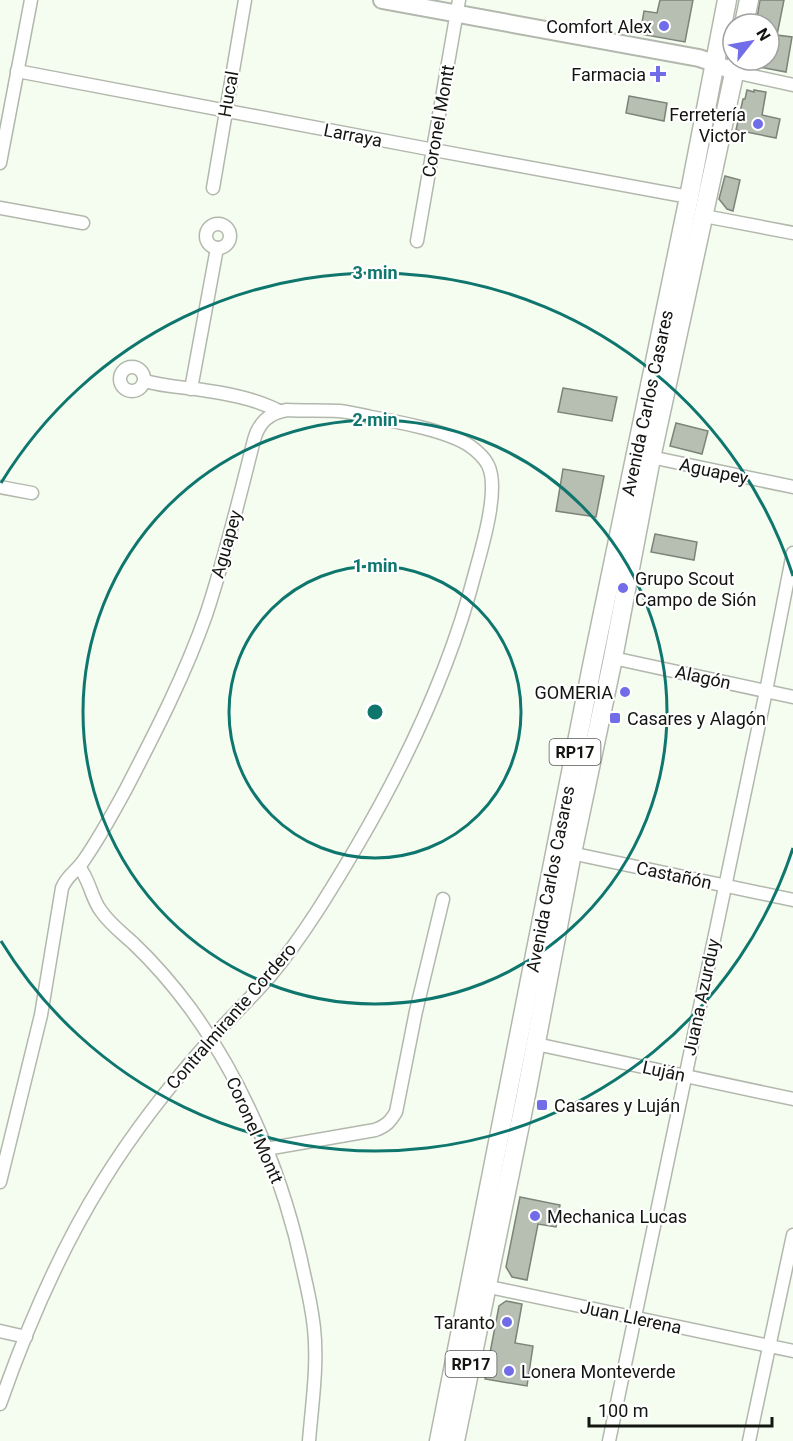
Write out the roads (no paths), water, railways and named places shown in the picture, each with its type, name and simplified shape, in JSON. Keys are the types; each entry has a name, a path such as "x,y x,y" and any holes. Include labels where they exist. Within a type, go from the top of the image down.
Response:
{"main road":[{"name":"Avenida Carlos Casares","path":"439,1441 536,1044 564,852 613,658 644,456 689,197 727,0"},
{"name":"Avenida Carlos Casares","path":"455,1441 478,1285 644,456 704,216 735,72"}],"street":[{"path":"0,163 31,0"},
{"name":"Hucal","path":"213,188 245,0"},
{"path":"382,0 458,7 721,64"},
{"name":"Coronel Montt","path":"417,241 458,7"},
{"name":"Larraya","path":"17,71 689,197"},
{"path":"754,72 793,85"},
{"path":"0,208 83,223"},
{"path":"704,216 793,233"},
{"path":"191,389 217,248"},
{"path":"145,381 157,385 250,399 279,411"},
{"name":"Aguapey","path":"0,1182 41,1015 62,888 66,879 79,867 91,850 125,791 184,670 205,616 226,548 257,430 262,422 279,411"},
{"name":"Contralmirante Cordero","path":"0,1404 51,1278 103,1181 151,1110 180,1073 270,976 303,933 341,873 400,767 434,697 467,604 484,539 491,498 492,476 480,454 464,442 415,426 343,411 279,411"},
{"name":"Aguapey","path":"644,456 793,487"},
{"path":"0,487 32,493"},
{"name":"Juana Azurduy","path":"609,1441 793,553"},
{"name":"Alagón","path":"613,658 793,697"},
{"name":"Castañón","path":"564,852 793,900"},
{"name":"Coronel Montt","path":"79,867 87,880 93,900 103,915 156,966 189,1006 211,1038 247,1105 266,1149 289,1212 300,1253 314,1329 315,1371 309,1441"},
{"path":"266,1149 375,1130 390,1122 396,1112 416,1011 443,899"},
{"name":"Luján","path":"536,1044 793,1099"},
{"path":"750,1441 793,1235"},
{"name":"Juan Llerena","path":"478,1285 793,1351"},
{"path":"0,1331 26,1336"}],"place":[{"name":"Comfort Alex","path":"664,26"},
{"name":"Farmacia","path":"658,74"},
{"name":"Ferretería Victor","path":"758,124"},
{"name":"Grupo Scout Campo de Sión","path":"623,588"},
{"name":"GOMERIA","path":"625,692"},
{"name":"Casares y Alagón","path":"615,718"},
{"name":"Casares y Luján","path":"542,1105"},
{"name":"Mechanica Lucas","path":"535,1216"},
{"name":"Taranto","path":"507,1322"},
{"name":"Lonera Monteverde","path":"509,1371"}]}
